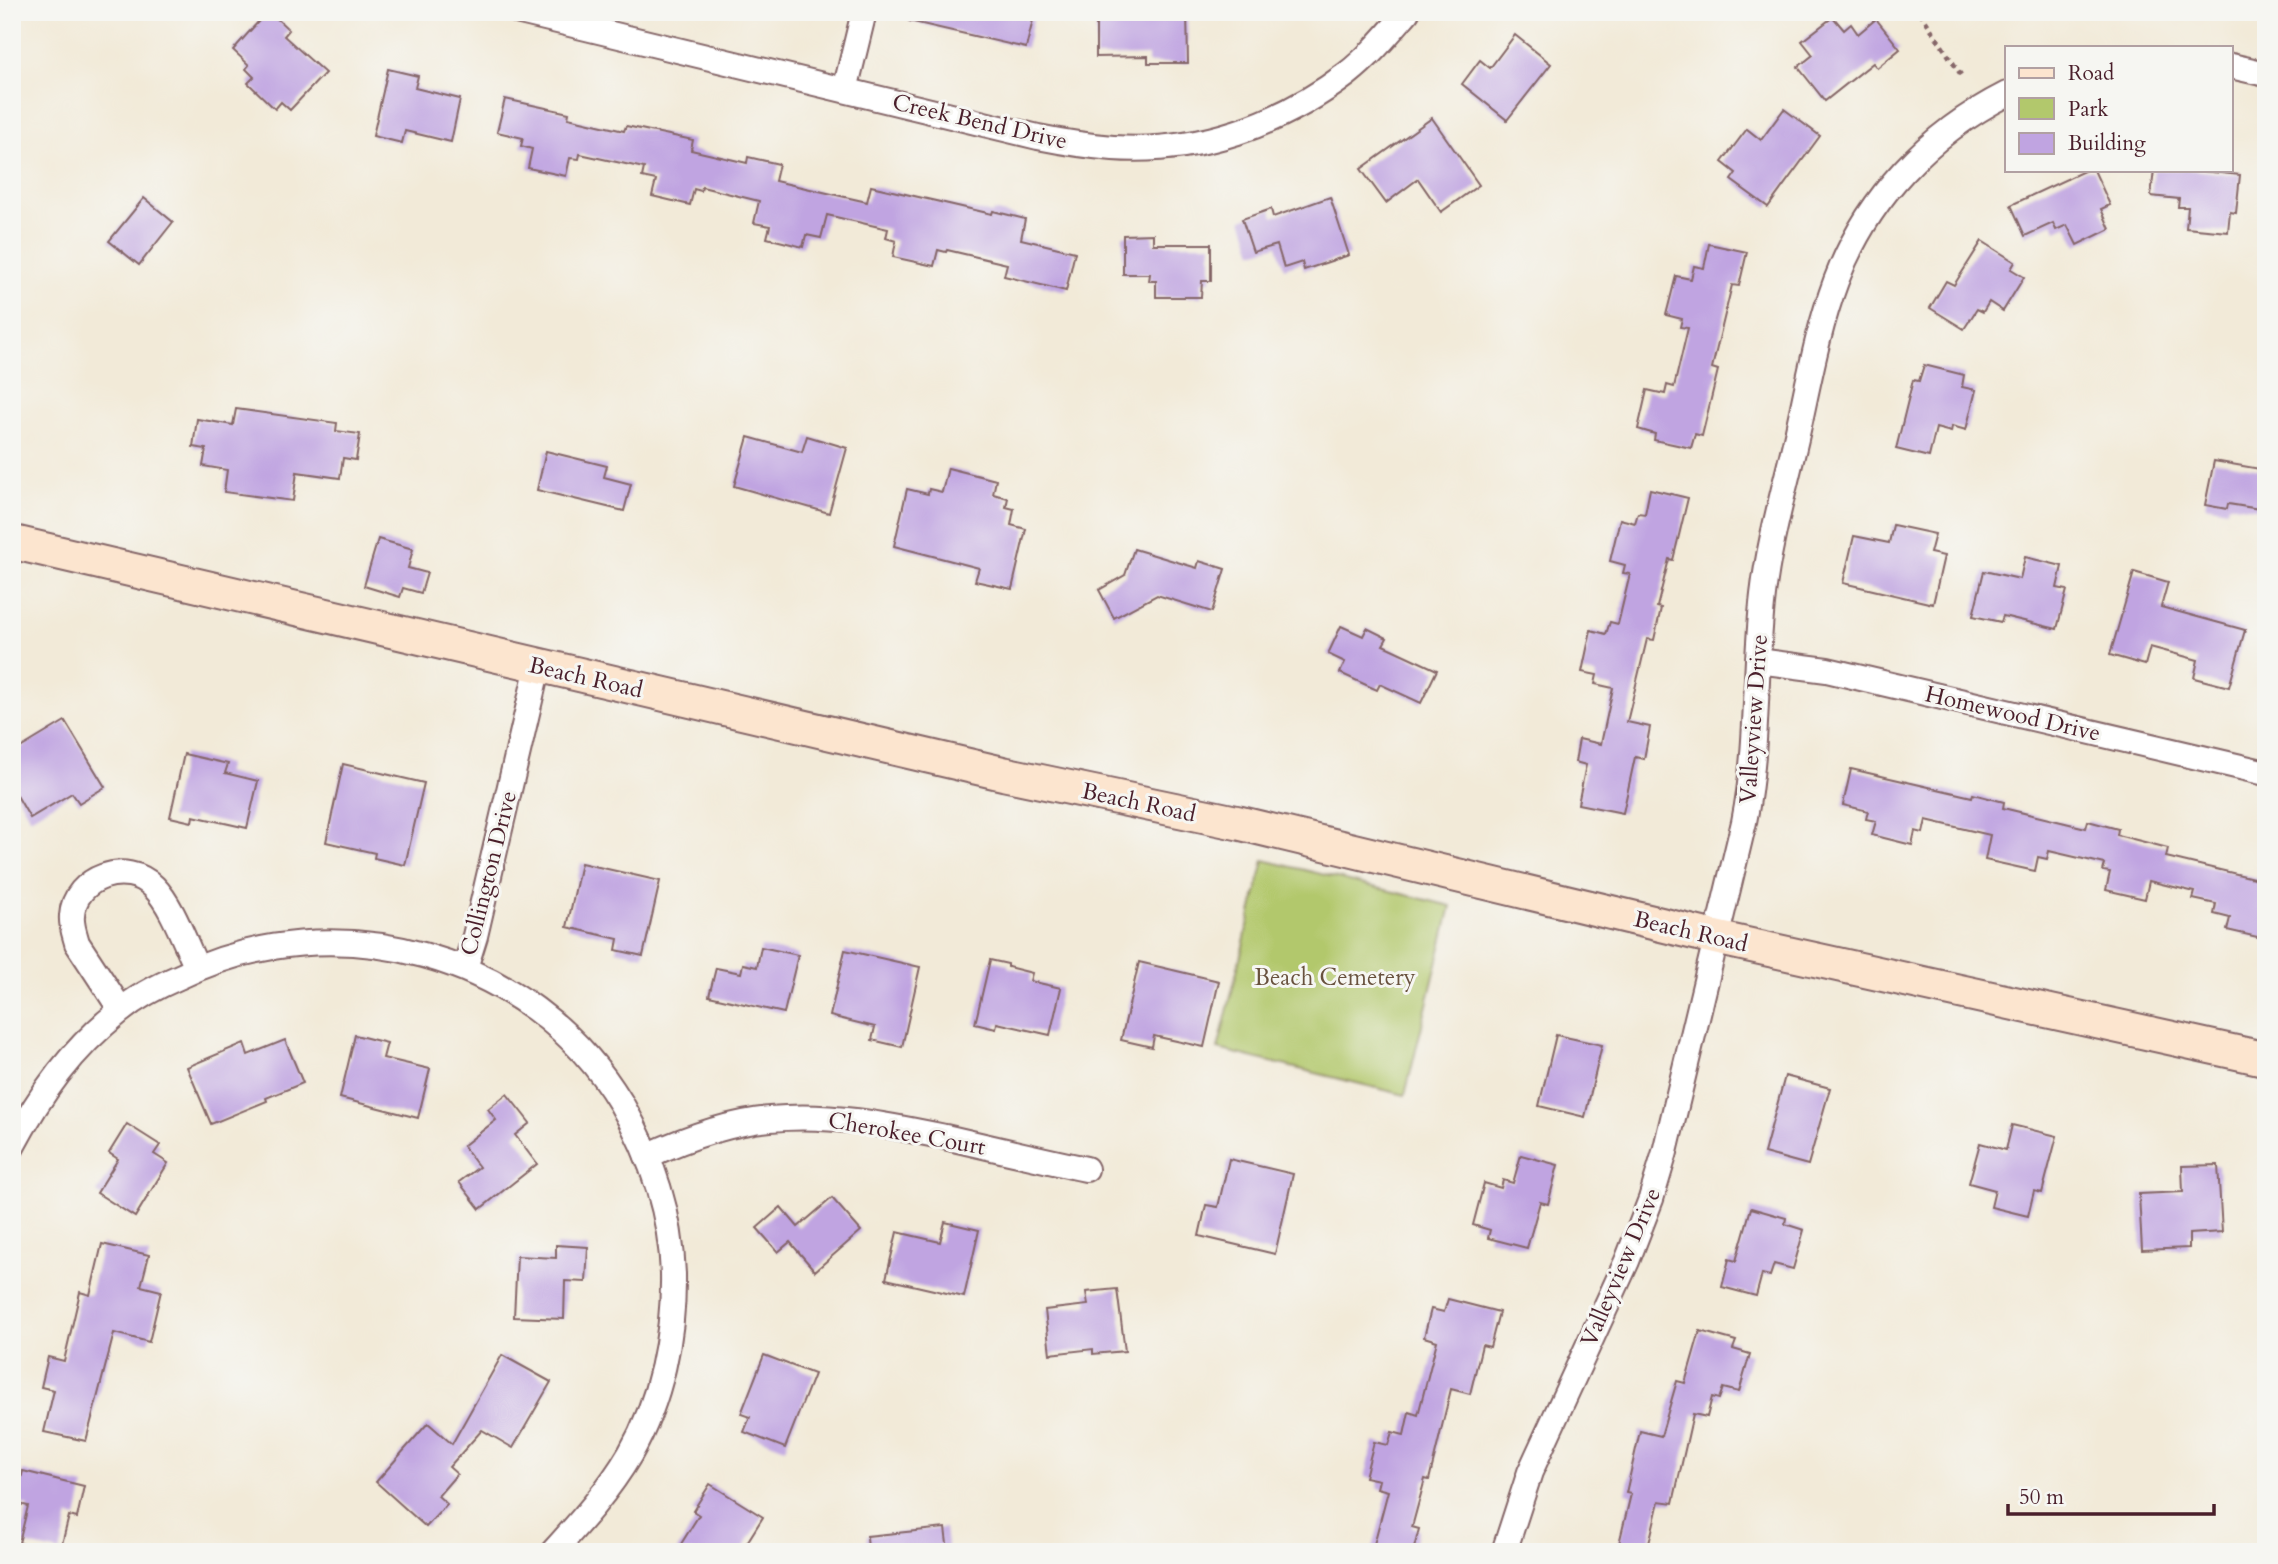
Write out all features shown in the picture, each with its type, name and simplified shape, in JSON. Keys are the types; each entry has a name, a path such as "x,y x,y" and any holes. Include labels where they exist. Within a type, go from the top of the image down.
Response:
{"street":[{"name":"Creek Bend Drive","path":"520,12 1072,144 1114,148 1183,146 1247,129 1305,101 1347,74 1370,54 1407,12"},
{"path":"845,90 863,12"},
{"path":"2232,66 2266,74"},
{"name":"Valleyview Drive","path":"1504,1552 1530,1472 1609,1303 1651,1199 1717,938 1749,797 1766,576 1822,324 1836,281 1871,212 1895,180 1922,151 1963,119 2005,95"},
{"name":"Beach Road","path":"12,542 1005,774 1239,823 1717,938 2266,1059"},
{"name":"Homewood Drive","path":"1758,661 1827,670 2266,773"},
{"name":"Collington Drive","path":"538,666 475,936 465,968 539,1012 588,1058 611,1087 647,1156 660,1193 669,1227 673,1295 669,1339 661,1378 631,1452 588,1513 553,1552"},
{"path":"121,1010 77,943 74,931 72,916 75,904 81,891 93,881 108,874 124,874 138,877 153,886 174,920 197,968"},
{"path":"12,1147 31,1110 55,1074 83,1043 121,1010 157,987 197,968 228,957 289,943 327,941 368,943 409,950 465,968"},
{"name":"Cherokee Court","path":"647,1156 677,1142 730,1125 769,1119 847,1118 1086,1170"}],"path":[{"path":"1920,12 1963,78"}],"green space":[{"name":"Beach Cemetery","path":"1264,860 1451,906 1405,1095 1218,1049"}],"building":[{"path":"267,12 289,30 284,36 325,73 290,110 281,102 275,109 248,83 254,77 246,69 249,65 233,50"},
{"path":"910,12 1026,12 1025,18 1033,20 1026,48 909,21"},
{"path":"1096,12 1187,12 1188,63 1148,63 1148,56 1096,57"},
{"path":"1833,17 1844,30 1851,24 1858,34 1876,19 1900,49 1877,68 1873,63 1825,101 1798,67 1813,55 1802,41"},
{"path":"1515,35 1551,64 1507,120 1462,84 1480,60 1490,68"},
{"path":"388,69 418,76 415,88 460,99 451,142 405,131 402,143 373,136"},
{"path":"505,99 569,113 568,118 624,131 626,126 693,140 691,150 747,163 748,157 779,164 775,181 867,202 871,186 1025,219 1021,239 1075,252 1066,291 1004,276 1007,264 947,250 938,250 934,266 893,257 896,241 886,238 888,229 827,215 821,238 806,235 803,247 767,238 770,226 754,223 759,201 702,187 701,191 694,189 690,205 652,196 656,180 642,177 644,168 580,154 579,159 570,158 566,176 528,168 532,149 521,146 523,138 497,132"},
{"path":"1784,109 1820,136 1768,207 1731,180 1736,173 1722,162 1747,129 1761,140"},
{"path":"1432,118 1479,185 1441,212 1418,179 1386,203 1361,169"},
{"path":"2082,172 2095,172 2110,205 2101,209 2110,229 2077,245 2067,225 2056,230 2053,223 2025,236 2011,205"},
{"path":"2154,172 2240,175 2236,213 2230,212 2228,232 2186,228 2188,207 2178,207 2179,199 2151,196"},
{"path":"1330,197 1349,255 1304,270 1302,262 1284,268 1277,245 1253,252 1242,219 1271,209 1273,217"},
{"path":"144,198 173,222 139,265 109,241"},
{"path":"1153,234 1153,244 1211,244 1211,281 1202,281 1201,297 1156,297 1156,281 1149,281 1150,274 1123,274 1123,235"},
{"path":"1982,241 2015,262 2011,269 2024,277 2003,311 1989,302 1983,312 1977,309 1964,329 1930,308 1946,281 1954,285"},
{"path":"1709,244 1747,252 1739,286 1732,285 1712,368 1718,370 1702,436 1695,434 1691,448 1654,440 1655,434 1638,429 1647,390 1665,394 1667,385 1674,387 1688,328 1680,327 1682,319 1666,315 1676,276 1691,279 1694,266 1704,268"},
{"path":"1924,365 1964,375 1962,387 1976,390 1966,430 1952,426 1951,432 1936,428 1929,457 1896,449 1913,380 1919,381"},
{"path":"236,409 337,423 336,431 360,434 356,460 343,458 340,478 297,472 293,501 224,492 227,470 203,466 206,449 193,447 197,419 233,425"},
{"path":"807,436 847,448 829,513 734,486 748,437 802,452"},
{"path":"546,451 607,466 604,477 631,484 624,511 537,490"},
{"path":"2214,461 2266,470 2266,510 2228,504 2227,509 2205,505"},
{"path":"948,468 996,480 993,494 1008,498 1006,507 1014,509 1011,525 1026,529 1012,589 975,581 979,568 894,546 907,489 928,494 929,489 942,492"},
{"path":"1650,489 1688,498 1673,560 1669,559 1657,607 1661,608 1654,640 1647,639 1627,722 1650,727 1644,759 1635,757 1623,813 1578,804 1586,765 1575,762 1579,739 1601,744 1613,688 1595,684 1597,675 1582,672 1591,630 1606,634 1610,622 1618,624 1630,574 1623,573 1625,565 1610,561 1620,519 1635,523 1638,513 1645,514"},
{"path":"1893,525 1935,534 1930,553 1944,556 1933,604 1843,583 1854,536 1889,543"},
{"path":"378,539 413,549 408,568 427,573 421,593 403,588 400,597 364,586"},
{"path":"1134,549 1197,568 1199,561 1225,569 1212,612 1157,595 1114,618 1099,590 1125,575"},
{"path":"2025,557 2062,566 2057,588 2067,590 2057,629 2003,616 2001,622 1973,616 1984,571 2020,579"},
{"path":"2134,572 2168,582 2161,607 2245,630 2229,687 2194,678 2198,660 2150,647 2145,665 2110,655"},
{"path":"1341,626 1363,636 1367,628 1387,638 1383,645 1437,670 1421,703 1380,684 1377,690 1340,673 1345,662 1328,654"},
{"path":"65,721 105,787 79,803 72,793 30,818 12,787 12,753"},
{"path":"184,754 228,764 225,773 258,781 247,828 193,816 192,822 170,817"},
{"path":"343,764 424,783 405,865 374,858 375,853 326,842"},
{"path":"1851,769 1972,797 1973,794 2004,802 2003,808 2086,828 2088,821 2118,829 2117,835 2168,848 2166,857 2266,881 2266,939 2227,930 2230,918 2214,914 2216,904 2193,899 2195,892 2149,881 2145,899 2106,890 2110,872 2103,871 2105,864 2049,851 2047,859 2038,857 2035,871 1985,860 1990,835 1926,820 1923,833 1915,831 1912,845 1872,835 1876,821 1866,819 1868,811 1843,805"},
{"path":"581,863 660,881 643,956 616,950 618,939 567,927"},
{"path":"761,947 798,955 784,1013 709,996 716,968 741,973 743,964 757,967"},
{"path":"845,950 920,967 902,1047 872,1040 875,1027 830,1016"},
{"path":"990,960 1032,973 1030,981 1061,988 1050,1035 997,1023 996,1029 975,1024"},
{"path":"1139,962 1219,981 1204,1047 1154,1036 1152,1047 1121,1040"},
{"path":"355,1035 387,1043 383,1058 430,1069 418,1118 340,1098"},
{"path":"1556,1035 1602,1045 1585,1117 1539,1106"},
{"path":"285,1040 303,1083 211,1124 187,1067 244,1043 248,1055"},
{"path":"1785,1076 1830,1088 1808,1165 1764,1153"},
{"path":"507,1094 530,1123 515,1135 537,1164 480,1209 459,1182 479,1167 463,1146 496,1120 488,1109"},
{"path":"127,1124 160,1145 154,1154 168,1163 135,1217 97,1193 118,1159 109,1153"},
{"path":"2012,1125 2057,1136 2042,1193 2034,1191 2028,1216 1991,1207 1995,1190 1969,1183 1980,1143 2006,1150"},
{"path":"1521,1155 1558,1165 1548,1204 1540,1202 1527,1248 1488,1238 1490,1230 1473,1225 1484,1183 1501,1188 1503,1180 1513,1183"},
{"path":"1229,1159 1293,1174 1275,1254 1199,1236 1206,1205 1218,1207"},
{"path":"2218,1165 2222,1232 2189,1234 2189,1248 2142,1250 2139,1194 2183,1192 2182,1166"},
{"path":"832,1198 861,1231 815,1271 790,1242 778,1252 757,1228 781,1207 798,1227"},
{"path":"1751,1208 1786,1218 1785,1224 1804,1230 1793,1269 1774,1264 1770,1276 1762,1274 1756,1296 1722,1287 1729,1259 1736,1261"},
{"path":"945,1222 979,1230 964,1297 886,1279 897,1232 940,1242"},
{"path":"102,1244 149,1255 141,1286 161,1291 149,1342 114,1333 86,1441 44,1432 54,1390 41,1387 48,1357 64,1361 80,1292 90,1295"},
{"path":"556,1245 588,1247 586,1282 565,1281 564,1319 514,1317 517,1256 556,1258"},
{"path":"1117,1289 1125,1351 1093,1354 1093,1349 1050,1354 1045,1310 1088,1305 1086,1292"},
{"path":"1448,1299 1499,1312 1490,1347 1482,1345 1470,1394 1451,1389 1429,1480 1425,1479 1412,1527 1419,1529 1413,1552 1372,1552 1388,1491 1377,1488 1379,1480 1365,1477 1374,1442 1388,1445 1392,1432 1404,1435 1409,1412 1418,1415 1437,1341 1424,1337 1431,1309 1444,1312"},
{"path":"1700,1331 1736,1341 1733,1349 1750,1354 1739,1392 1723,1388 1719,1399 1712,1397 1707,1417 1693,1414 1673,1503 1659,1501 1647,1552 1617,1552 1631,1494 1626,1493 1640,1431 1661,1436 1677,1381 1685,1383"},
{"path":"502,1355 551,1382 513,1448 482,1430 449,1467 457,1474 438,1496 447,1504 426,1527 376,1482 428,1423 452,1444"},
{"path":"764,1355 814,1374 785,1448 744,1432 750,1417 741,1414"},
{"path":"23,1471 84,1486 77,1518 69,1516 60,1552 19,1543 28,1506 15,1503"},
{"path":"710,1484 763,1517 741,1552 676,1552 699,1515 693,1511"},
{"path":"945,1528 948,1552 868,1552 867,1536"}]}
